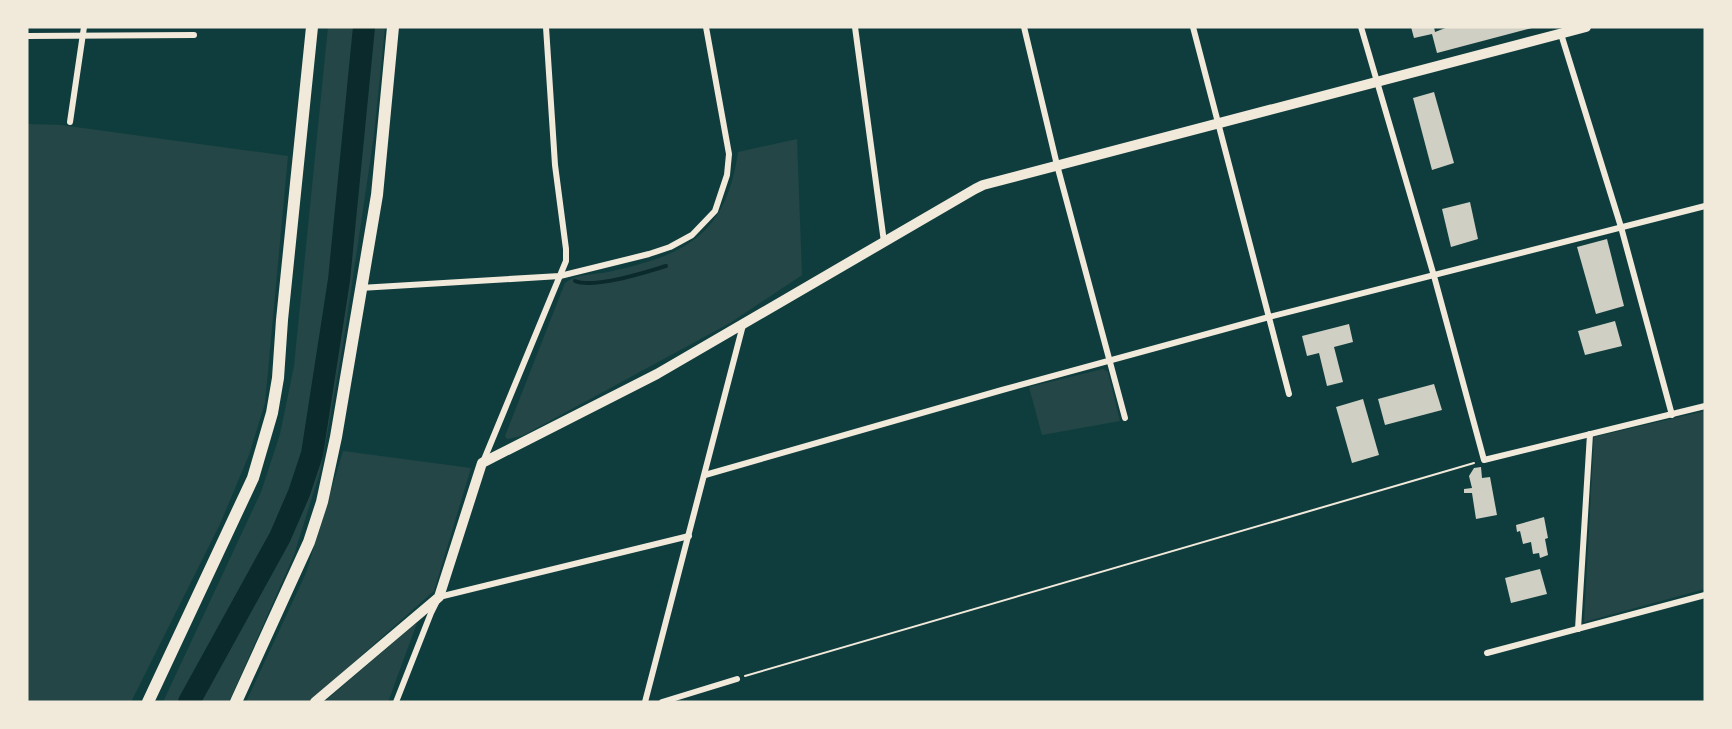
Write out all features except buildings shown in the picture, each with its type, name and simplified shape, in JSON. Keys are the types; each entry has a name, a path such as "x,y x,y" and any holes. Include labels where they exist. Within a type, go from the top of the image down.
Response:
{"main road":[{"path":"148,702 253,478 272,413 278,378 312,27"},
{"path":"236,702 301,562 322,502 336,437 376,195 393,27"},
{"path":"315,702 439,597 482,463 534,439 657,374 983,185 1377,82 1560,30 1586,27"}],"street":[{"path":"70,122 84,27"},
{"path":"482,463 566,261 555,165 546,27"},
{"path":"360,288 560,276 649,254 670,247 692,235 715,211 726,175 729,154 706,27"},
{"path":"855,27 884,242"},
{"path":"1024,27 1057,165 1125,418"},
{"path":"1193,27 1289,394"},
{"path":"1361,27 1434,276 1484,460 1705,406"},
{"path":"1560,30 1621,227 1672,415"},
{"path":"27,36 194,35"},
{"path":"705,475 1269,317 1705,206"},
{"path":"645,702 743,325"},
{"path":"1578,629 1590,434"},
{"path":"396,702 439,597 689,536"},
{"path":"1487,653 1705,595"},
{"path":"662,702 737,679"}],"path":[{"path":"737,679 1484,460"}],"shaded area":[{"path":"328,27 385,27 374,135 343,345 321,469 294,555 229,702 163,702 261,492 280,434 294,366"},
{"path":"27,124 61,125 288,156 265,403 249,455 220,524 131,702 27,702"},
{"path":"797,139 802,275 730,323 522,436 507,439 505,436 565,283 580,276 608,272 659,258 680,249 712,222 723,204 732,181 738,152"},
{"path":"1103,369 1108,372 1120,421 1042,435 1029,387"},
{"path":"1705,411 1705,589 1584,622 1594,437"},
{"path":"343,451 471,468 434,591 309,702 246,702 306,573"},
{"path":"417,623 388,702 324,702 415,624"}],"waterway":[{"path":"189,702 280,537 299,493 312,454 339,280 364,27"},
{"path":"575,281 584,283 607,281 666,266"}]}
